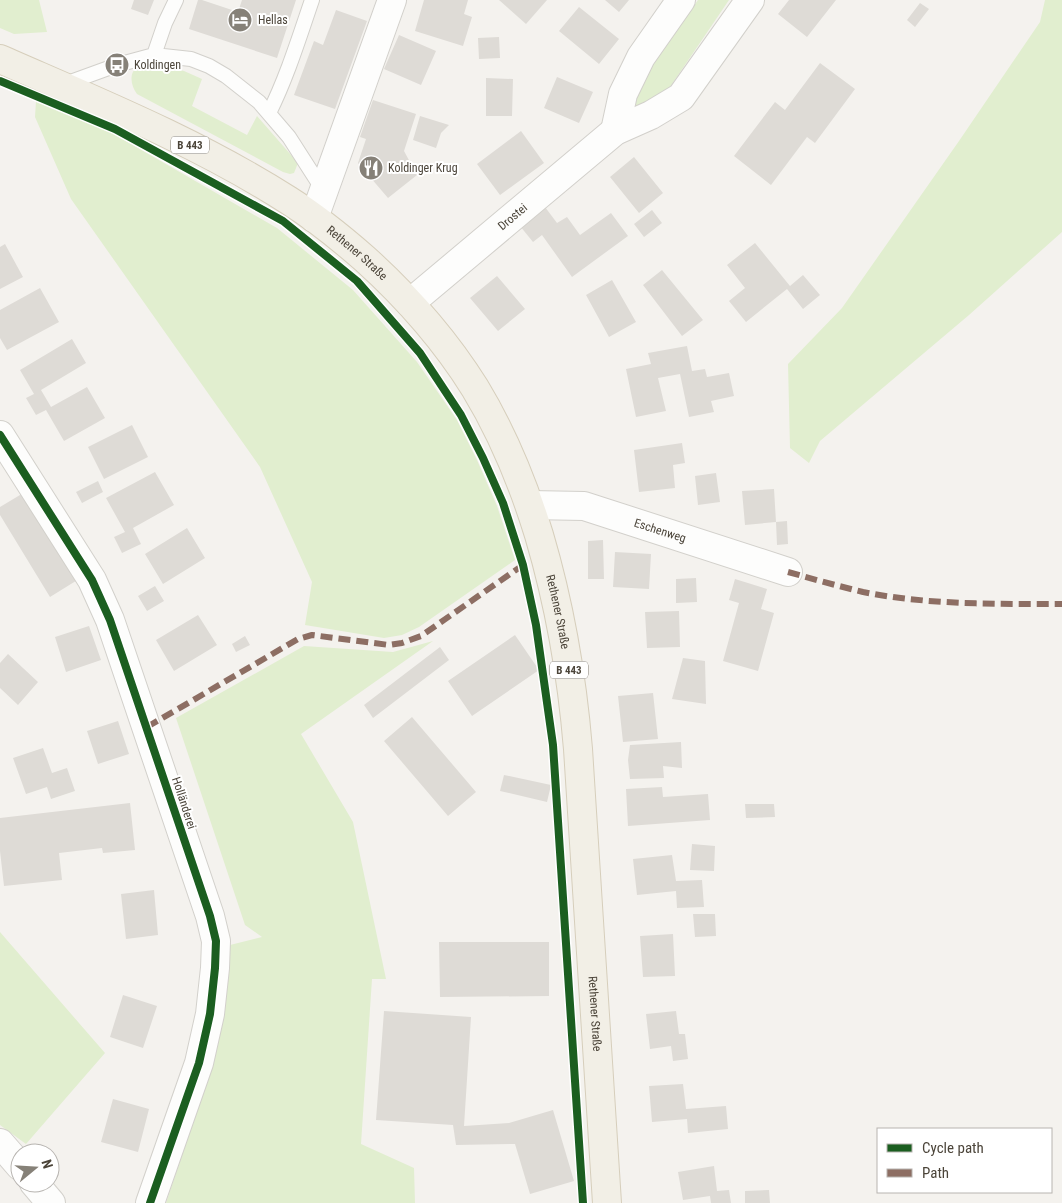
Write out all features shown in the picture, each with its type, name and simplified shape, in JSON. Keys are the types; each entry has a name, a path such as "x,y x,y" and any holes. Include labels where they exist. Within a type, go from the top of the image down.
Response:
{"main road":[{"name":"Rethener Straße","path":"0,59 164,131 290,201 314,218 380,272 437,334 480,396 504,442 530,505 547,561 567,654 574,702 607,1203"}],"street":[{"name":"Rethener Straße","path":"314,218 392,0"},
{"path":"615,131 623,94 641,57 681,0"},
{"name":"Drostei","path":"410,303 615,131 651,115 681,96 750,0"},
{"name":"Holländerei","path":"0,435 92,580 110,620 204,897 216,941 210,1014 199,1062 150,1203"},
{"name":"Eschenweg","path":"530,505 584,506 788,572"},
{"path":"0,1143 10,1154"},
{"path":"42,1193 51,1203"}],"lane":[{"path":"154,55 165,23 176,0"},
{"path":"269,113 289,68 312,0"},
{"path":"60,85 117,65 154,55 191,59 209,66 226,76 259,102 289,137 324,190"}],"green space":[{"path":"0,0 39,0 47,32 14,34 0,28"},
{"path":"698,0 729,0 668,90 639,110 631,102 650,67"},
{"path":"1045,0 1062,0 1062,232 969,315 820,441 809,463 790,448 788,364 842,308 1040,22"},
{"path":"154,63 184,71 202,79 192,106 247,135 257,116 298,163 294,173 283,172 137,94 132,82 134,70 141,65"},
{"path":"36,101 112,133 277,228 353,290 417,362 457,420 497,506 515,560 419,627 402,635 384,638 305,625 312,582 260,467 71,199 35,117"},
{"path":"433,641 301,734 353,822 386,979 372,979 361,1144 414,1168 415,1203 166,1203 221,1031 230,945 262,937 245,925 176,718 304,646 393,652"},
{"path":"0,932 105,1053 27,1143 0,1125"}],"building":[{"path":"134,0 154,0 148,15 131,9"},
{"name":"Hellas","path":"198,0 238,12 242,0 296,0 277,58 189,29"},
{"path":"424,0 468,0 464,14 472,17 463,46 415,31"},
{"path":"499,0 547,0 526,24"},
{"path":"605,0 629,0 619,12"},
{"path":"789,0 836,0 807,37 778,14"},
{"path":"920,3 929,9 915,27 907,20"},
{"path":"579,7 619,39 599,64 559,31"},
{"path":"336,10 367,21 335,109 294,95 314,41 323,45"},
{"path":"399,35 436,51 421,85 384,69"},
{"path":"499,37 500,58 479,59 478,38"},
{"path":"820,63 855,89 815,143 807,137 771,185 734,156 775,102 785,110"},
{"path":"557,77 593,92 579,123 544,108"},
{"path":"486,78 513,79 512,116 486,116"},
{"path":"373,100 416,114 404,151 417,175 388,198 358,163 366,139 360,137"},
{"path":"420,116 449,125 441,133 436,148 413,140"},
{"path":"521,131 544,163 500,195 477,164"},
{"path":"634,157 663,193 639,213 610,177"},
{"path":"545,207 557,223 567,217 580,235 611,213 628,236 572,277 542,235 533,242 520,226"},
{"path":"652,210 662,223 644,237 634,224"},
{"path":"755,243 790,286 803,275 820,295 803,309 787,289 746,322 729,301 745,288 727,265"},
{"path":"5,244 23,277 0,289 0,247"},
{"path":"662,270 703,320 682,336 643,285"},
{"path":"497,276 525,309 498,331 470,298"},
{"path":"612,280 636,322 609,337 586,295"},
{"path":"40,288 59,322 7,350 0,338 0,310"},
{"path":"72,339 86,363 41,390 51,407 87,387 105,418 64,441 46,410 36,415 26,398 34,394 20,370"},
{"path":"687,346 692,371 705,369 707,377 729,373 734,396 711,401 714,412 689,417 680,374 658,378 666,411 636,417 626,369 651,364 648,353"},
{"path":"132,425 148,457 104,479 88,447"},
{"path":"682,443 685,463 673,465 675,488 639,492 634,450"},
{"path":"155,472 174,505 133,528 141,544 122,553 114,537 125,532 106,498"},
{"path":"716,473 720,502 698,505 695,476"},
{"path":"98,481 103,492 82,503 76,492"},
{"path":"774,489 776,522 745,525 742,491"},
{"path":"25,492 79,579 50,597 0,515 0,507"},
{"path":"787,521 788,544 777,545 776,522"},
{"path":"187,528 205,558 163,584 145,554"},
{"path":"603,540 604,579 588,579 588,541"},
{"path":"615,552 651,554 649,589 613,587"},
{"path":"696,578 697,602 676,603 676,579"},
{"path":"735,579 767,589 761,609 774,613 758,671 723,661 739,603 729,600"},
{"path":"155,586 164,601 147,611 138,596"},
{"path":"679,611 680,647 647,648 645,612"},
{"path":"198,615 217,645 174,671 156,640"},
{"path":"89,626 101,660 66,672 55,637"},
{"path":"515,635 539,670 472,716 448,681"},
{"path":"245,636 250,645 236,652 232,644"},
{"path":"440,647 449,660 373,718 364,705"},
{"path":"8,654 38,682 18,705 0,688 0,663"},
{"path":"683,658 705,661 706,704 672,699"},
{"path":"653,693 658,739 623,742 618,696"},
{"path":"412,717 476,792 448,816 384,741"},
{"path":"118,721 129,754 98,764 87,731"},
{"path":"681,742 682,768 663,766 664,778 630,779 628,760 630,745"},
{"path":"43,748 52,773 67,768 75,791 51,799 47,787 26,794 13,758"},
{"path":"504,775 551,785 547,802 500,791"},
{"path":"662,787 663,797 708,794 710,820 628,826 626,789"},
{"path":"130,803 135,850 103,853 102,848 59,853 62,880 4,886 0,851 0,818"},
{"path":"745,804 774,804 775,817 746,818"},
{"path":"692,844 715,846 714,871 690,870"},
{"path":"672,855 676,881 702,880 704,907 677,908 676,891 637,895 633,859"},
{"path":"154,890 158,935 126,939 121,894"},
{"path":"693,914 715,914 716,936 695,937"},
{"path":"673,934 675,976 643,977 640,936"},
{"path":"439,942 549,942 549,996 440,997"},
{"path":"123,995 157,1006 143,1048 110,1037"},
{"path":"384,1011 471,1017 464,1126 509,1123 553,1110 574,1181 530,1194 515,1144 456,1145 453,1125 376,1120"},
{"path":"676,1011 679,1034 685,1034 688,1059 673,1061 671,1046 650,1049 646,1014"},
{"path":"683,1084 686,1109 726,1106 728,1129 688,1133 687,1119 652,1122 649,1086"},
{"path":"113,1099 149,1109 138,1152 101,1142"},
{"path":"714,1166 717,1191 729,1190 731,1203 711,1203 710,1196 683,1200 678,1172"},
{"path":"769,1190 770,1203 745,1203 745,1191"}],"marked path":[{"path":"147,727 298,639 312,635 389,645 402,643 421,636 523,565"},
{"path":"788,572 863,592 937,602 1062,604"}],"cycle path":[{"path":"0,81 115,129 283,221 357,281 420,353 461,415 503,503 523,565 536,625 553,745 583,1203"},
{"path":"0,435 92,580 110,620 210,916 216,941 210,1014 199,1063 150,1203"}],"place":[{"name":"Hellas","path":"240,20"},
{"name":"Koldingen","path":"117,65"},
{"name":"Koldinger Krug","path":"371,168"}]}
